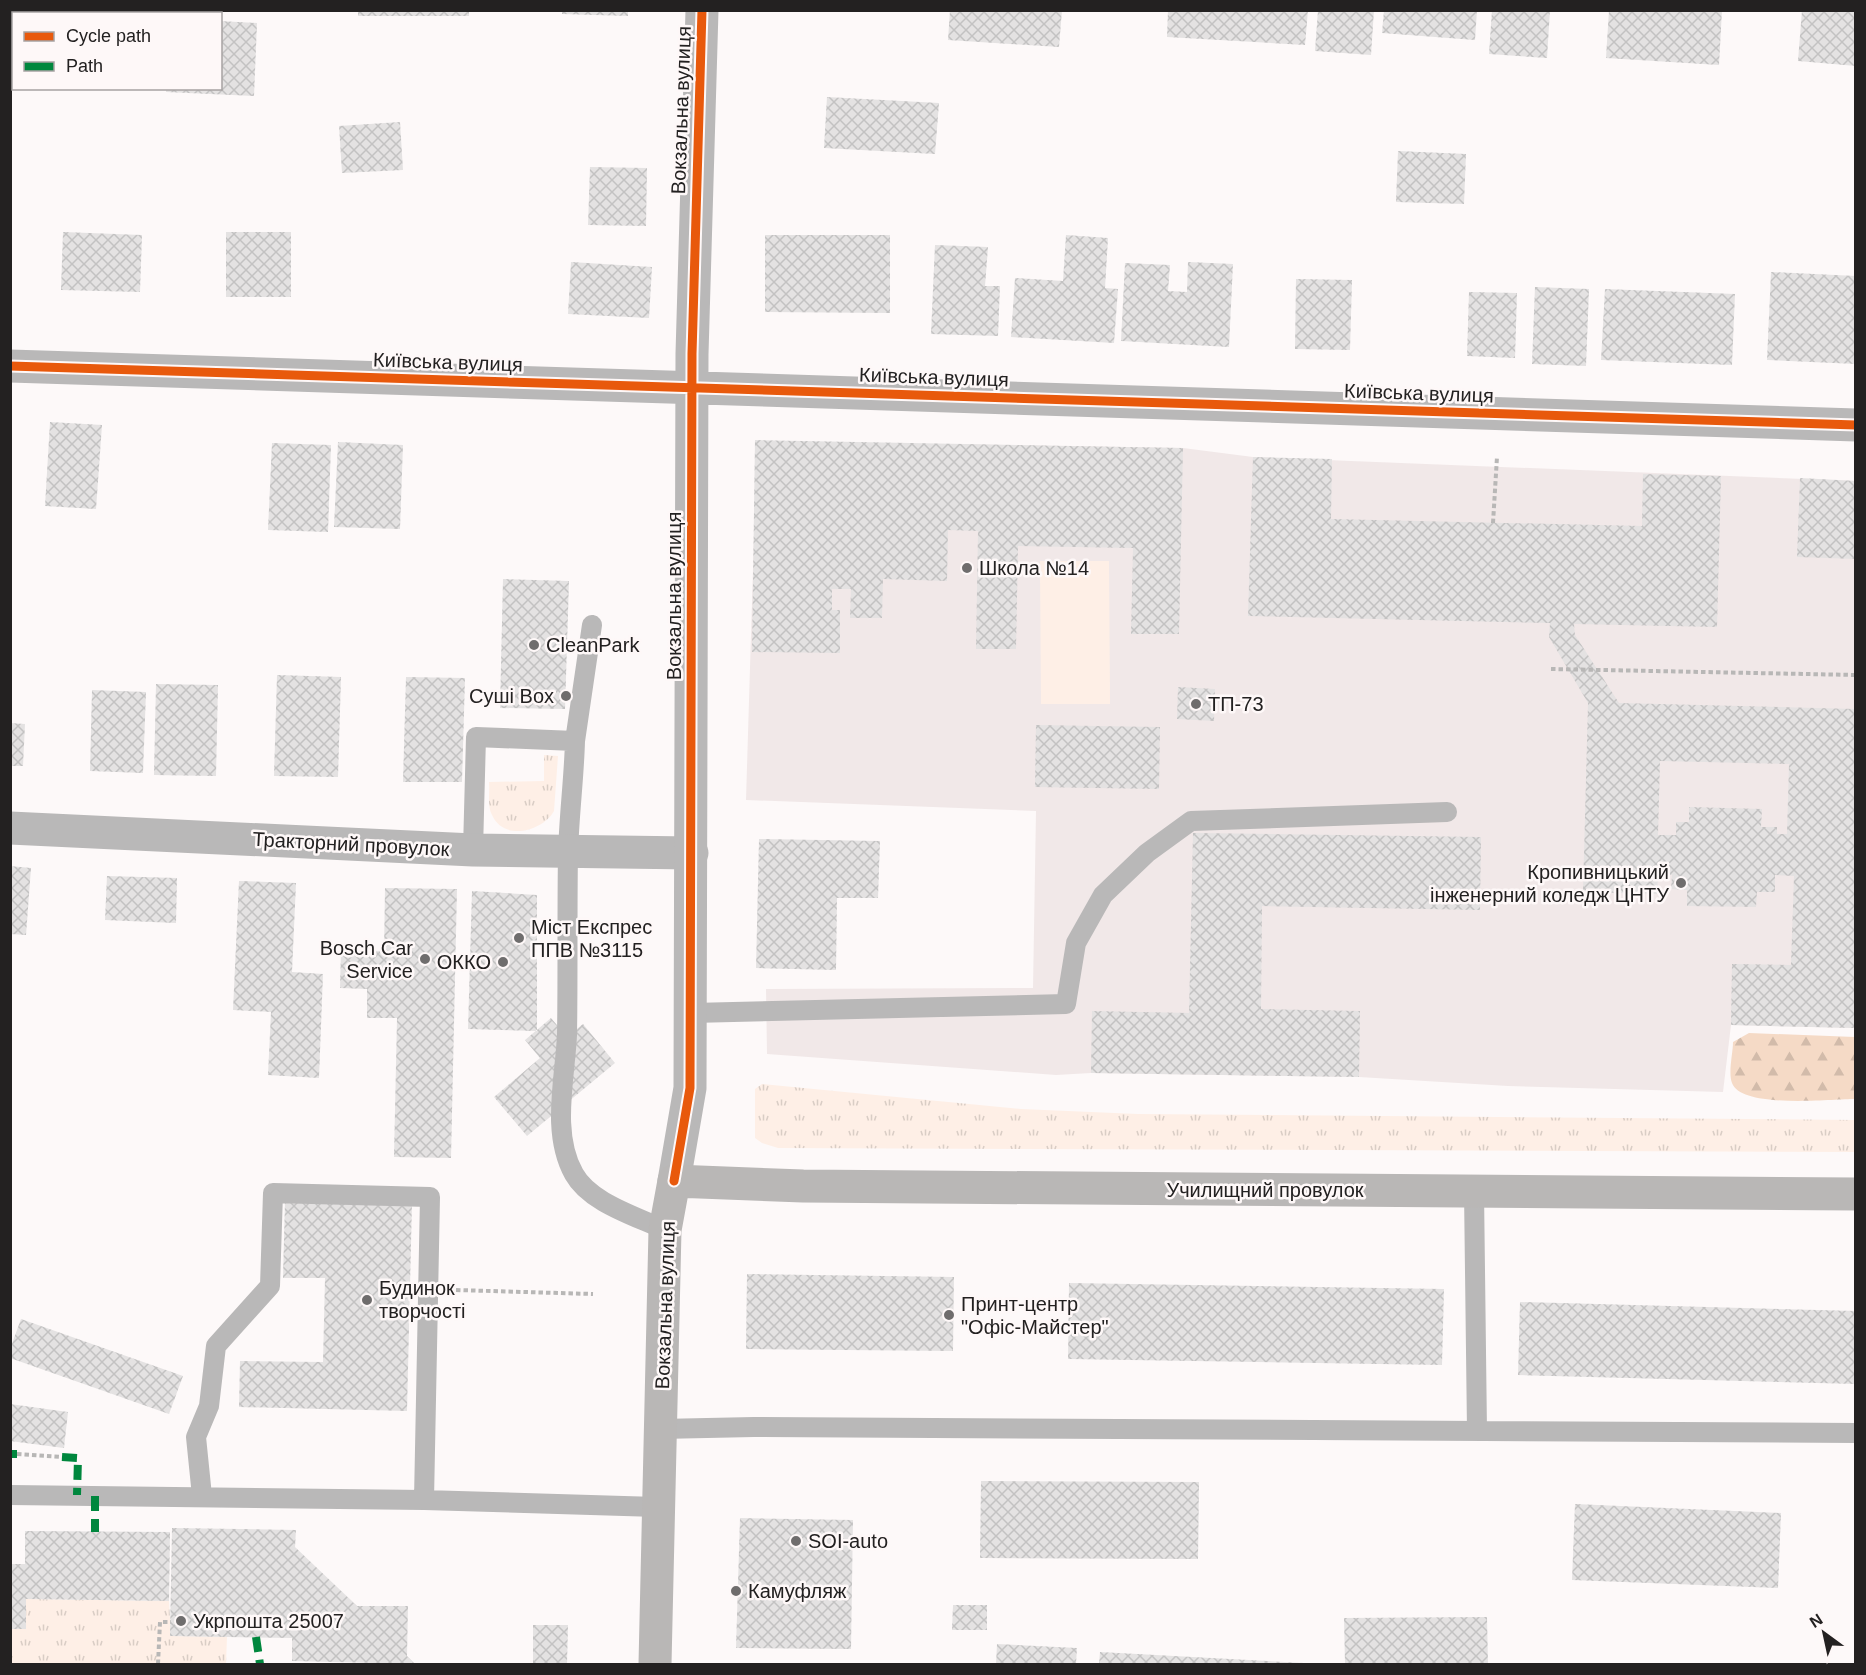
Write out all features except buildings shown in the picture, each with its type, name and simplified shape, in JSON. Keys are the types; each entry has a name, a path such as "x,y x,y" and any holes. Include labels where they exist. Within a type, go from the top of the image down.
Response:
{"main road":[{"name":"Вокзальна вулиця","path":"655,1665 665,1230 674,1180"},
{"name":"Училищний провулок","path":"674,1180 803,1186 1856,1194"}],"street":[{"name":"Вокзальна вулиця","path":"674,1180 690,1088 692,1013 692,386 702,10"},
{"name":"Київська вулиця","path":"10,366 1856,425"},
{"name":"Тракторний провулок","path":"10,828 474,850 692,852"}],"lane":[{"path":"592,625 575,741 568,852 567,1037 562,1107 563,1147 575,1176 584,1188 606,1202 665,1230"},
{"path":"474,850 476,737 575,741"},
{"path":"692,1013 1066,1004 1076,943 1103,895 1147,853 1191,820 1448,812"},
{"path":"1474,1191 1477,1431"},
{"path":"202,1496 196,1437 208,1406 216,1346 270,1286 273,1193 430,1197 424,1500"},
{"path":"660,1429 754,1427 1856,1433"},
{"path":"10,1494 424,1500 657,1507"}],"path":[{"path":"1493,523 1497,457"},
{"path":"1551,669 1856,675"},
{"path":"429,1290 593,1294"},
{"path":"17,1454 62,1456"},
{"path":"158,1665 160,1622 171,1622"}],"shaded area":[{"path":"950,444 1183,448 1253,457 1855,481 1855,1028 1731,1025 1723,1092 1508,1086 1359,1077 1091,1073 1056,1075 767,1054 766,989 1033,988 1036,811 746,800 755,502"}],"green space":[{"path":"1040,561 1109,561 1110,704 1041,704"},
{"path":"544,755 558,756 554,811 549,818 533,828 523,831 505,829 490,811 489,782 544,781"},
{"path":"1749,1033 1855,1037 1855,1099 1788,1101 1752,1096 1739,1091 1731,1079 1733,1042"},
{"path":"762,1084 1021,1109 1138,1114 1855,1120 1855,1152 778,1148 755,1138 755,1089"},
{"path":"26,1599 169,1601 171,1636 227,1637 226,1664 11,1664 11,1629 26,1629"}],"marked path":[{"path":"10,1454 17,1454"},
{"path":"62,1457 78,1458 77,1495"},
{"path":"95,1496 95,1532"},
{"path":"256,1637 260,1664"}],"cycle path":[{"path":"674,1181 690,1088 692,354 702,10"},
{"path":"10,366 1856,425"}],"place":[{"name":"Школа №14","path":"967,568"},
{"name":"CleanPark","path":"534,645"},
{"name":"Суші Box","path":"566,696"},
{"name":"ТП-73","path":"1196,704"},
{"name":"Кропивницький інженерний коледж ЦНТУ","path":"1681,883"},
{"name":"Міст Експрес ППВ №3115","path":"519,938"},
{"name":"Bosch Car Service","path":"425,959"},
{"name":"ОККО","path":"503,962"},
{"name":"Будинок творчості","path":"367,1300"},
{"name":"Принт-центр \"Офіс-Майстер\"","path":"949,1315"},
{"name":"SOI-auto","path":"796,1541"},
{"name":"Камуфляж","path":"736,1591"},
{"name":"Укрпошта 25007","path":"181,1621"}]}
